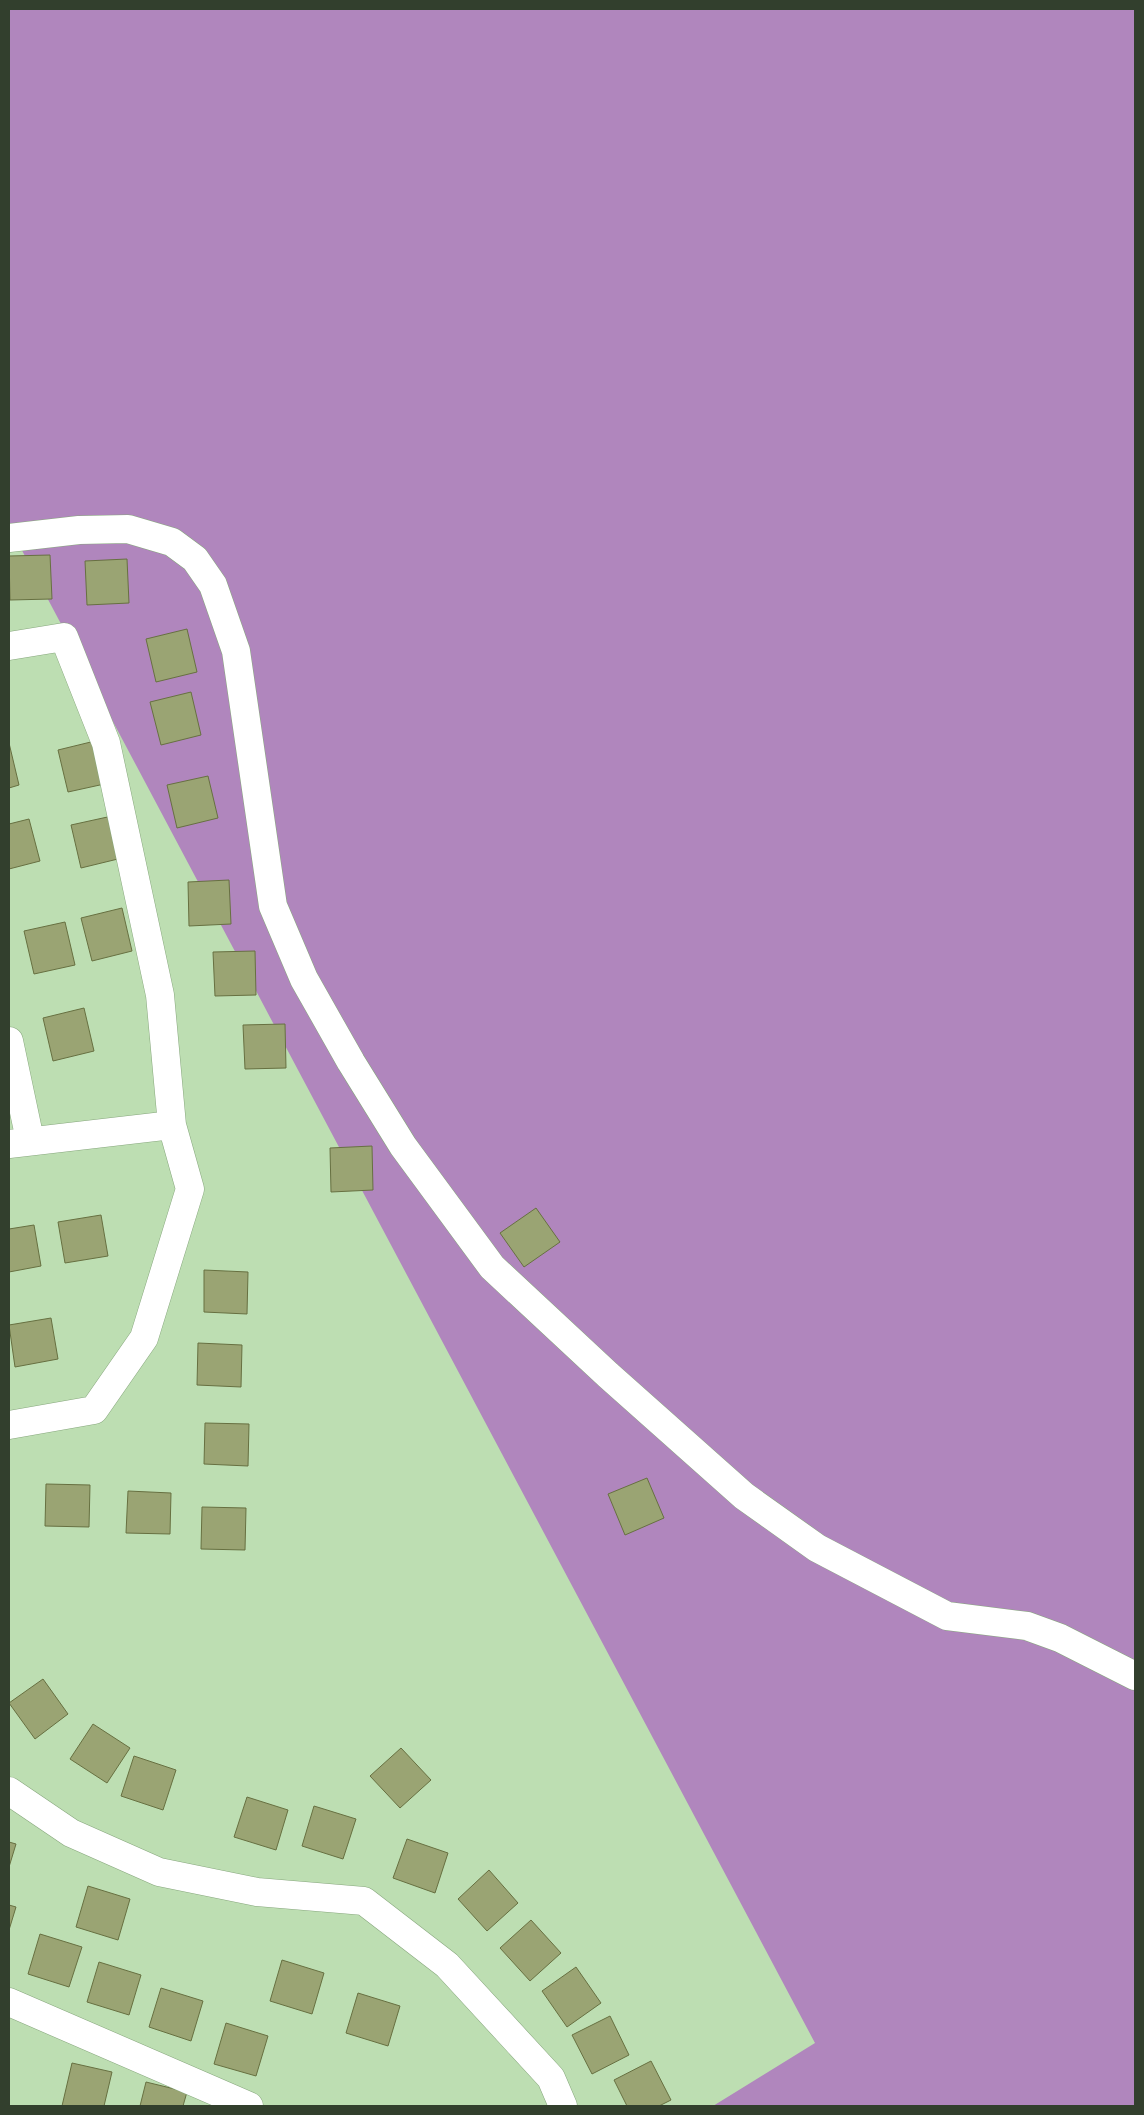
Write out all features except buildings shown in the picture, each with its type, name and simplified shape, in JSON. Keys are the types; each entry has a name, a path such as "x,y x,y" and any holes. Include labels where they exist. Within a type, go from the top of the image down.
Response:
{"street":[{"path":"9,538 79,530 128,529 172,542 195,559 213,585 236,651 273,906 304,979 351,1062 404,1146 492,1267 608,1375 744,1496 817,1548 947,1616 1028,1626 1060,1638 1135,1676"},
{"path":"9,646 64,637 106,743 160,995 172,1125 190,1188 144,1338 94,1410 9,1424"},
{"path":"9,1041 19,1142 172,1125"},
{"path":"9,1791 71,1833 159,1872 257,1892 364,1901 447,1965 551,2078 563,2106"},
{"path":"9,2002 249,2106"}],"shaded area":[{"path":"9,9 1135,9 1135,2106 713,2106 815,2043 9,526"}]}
